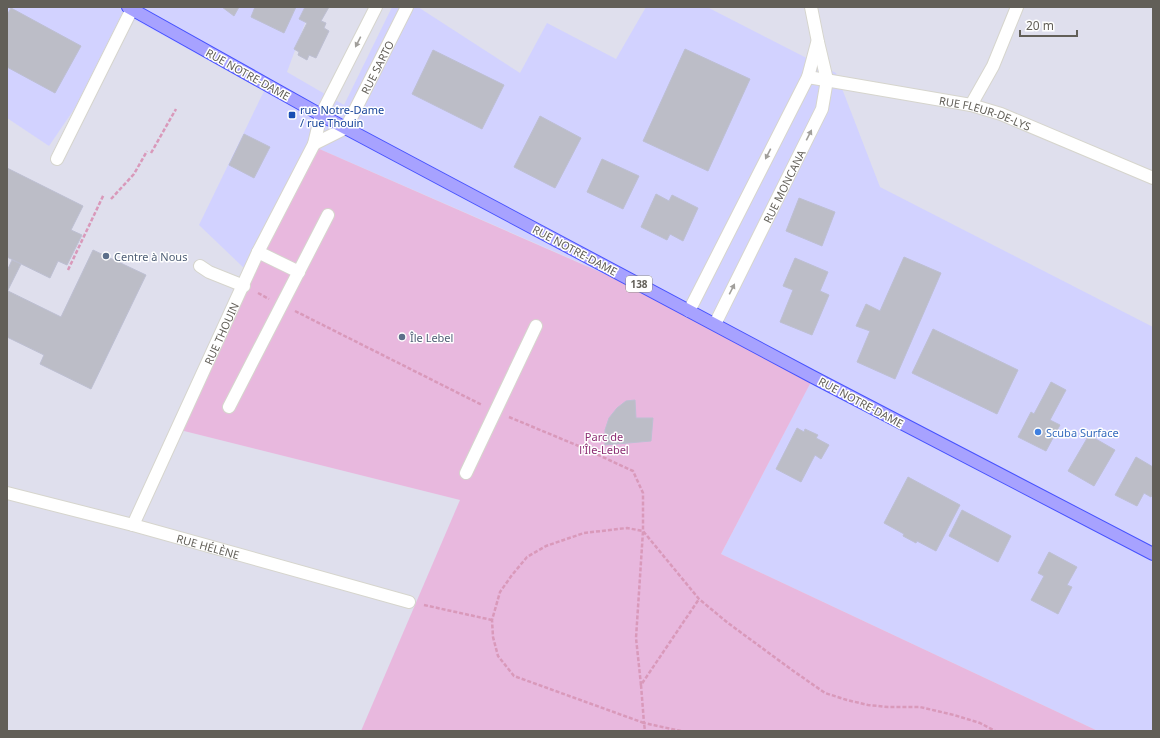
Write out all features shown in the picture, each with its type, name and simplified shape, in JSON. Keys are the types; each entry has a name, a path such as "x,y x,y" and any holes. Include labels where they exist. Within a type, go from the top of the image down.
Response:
{"main road":[{"name":"RUE NOTRE-DAME","path":"130,8 321,115 813,377 1153,554"}],"street":[{"path":"321,115 376,7"},
{"name":"RUE SARTO","path":"346,128 407,7"},
{"name":"RUE MONCANA","path":"715,324 822,109 827,80 811,7"},
{"path":"971,105 993,66 1017,7"},
{"path":"57,159 130,8"},
{"name":"RUE MONCANA","path":"689,311 808,77 818,42"},
{"name":"RUE FLEUR-DE-LYS","path":"808,77 971,105 1001,114 1153,178"},
{"name":"RUE THOUIN","path":"133,525 244,286 258,252 314,144 321,115"},
{"path":"314,144 346,128"},
{"path":"229,407 328,215"},
{"path":"258,252 299,272"},
{"path":"200,266 209,272 244,286"},
{"path":"466,473 536,326"},
{"name":"RUE HÉLÈNE","path":"7,493 133,525 409,602"}],"path":[{"path":"151,153 176,109"},
{"path":"111,199 134,174 147,151"},
{"path":"68,270 104,194"},
{"path":"244,286 495,412 582,447 633,471 643,493 643,531 636,638 645,731"},
{"path":"681,731 644,723 514,676 498,656 493,637 492,620 500,592 527,557 546,546 584,532 627,528 643,531 699,600 825,693 868,705 888,707 920,707 980,723 995,731"},
{"path":"641,685 699,600"},
{"path":"409,602 492,620"}],"shaded area":[{"path":"7,7 311,7 287,72 344,105 392,7 418,7 520,73 547,23 616,59 646,7 707,7 836,73 880,187 1153,327 1153,731 1098,731 721,554 812,379 581,263 308,144 246,270 199,225 264,91 135,20 49,146 7,118"}],"green space":[{"name":"Parc de l'Île-Lebel","path":"308,144 689,311 812,380 721,554 1098,731 361,731 460,500 172,428"}],"building":[{"path":"222,7 239,7 234,16"},
{"path":"255,7 296,7 284,33 251,17"},
{"path":"305,7 329,7 321,21 326,23 324,28 329,31 316,58 309,55 307,60 298,55 299,52 294,49 307,23 299,19"},
{"path":"11,8 81,46 55,93 7,67 7,15"},
{"path":"685,49 750,79 708,171 643,141"},
{"path":"433,50 504,85 482,129 412,94"},
{"path":"540,116 581,138 555,188 514,167"},
{"path":"244,134 270,147 254,178 229,165"},
{"path":"602,159 639,176 623,209 587,192"},
{"path":"7,168 83,206 71,230 82,235 67,265 58,261 50,278 7,257"},
{"path":"656,194 669,201 672,195 698,208 683,241 670,234 667,240 641,227"},
{"path":"799,198 835,212 822,246 786,231"},
{"path":"93,250 146,275 91,389 40,364 44,355 7,337 7,292 8,291 61,317"},
{"path":"904,257 941,273 895,379 857,362 870,331 856,326 866,304 880,311"},
{"path":"795,258 828,272 820,291 829,295 812,335 780,322 793,290 783,286"},
{"path":"12,260 21,264 7,292 7,271"},
{"path":"933,329 1018,370 997,414 912,373"},
{"path":"1051,382 1066,390 1050,420 1060,425 1046,451 1018,437 1031,412 1034,414"},
{"path":"635,400 636,418 653,418 651,441 605,445 605,430 609,418 617,408 626,401"},
{"path":"797,428 804,432 805,429 818,435 816,438 829,445 821,459 815,455 801,482 776,469"},
{"path":"1089,435 1115,450 1094,486 1068,471"},
{"path":"1136,457 1153,467 1153,493 1151,497 1144,493 1137,506 1115,495"},
{"path":"908,477 960,505 936,551 917,541 916,543 903,536 904,534 884,523"},
{"path":"962,510 1011,536 998,562 949,536"},
{"path":"1049,552 1077,567 1067,585 1072,587 1058,614 1031,600 1044,576 1038,573"}],"place":[{"name":"rue Notre-Dame / rue Thouin","path":"292,115"},
{"name":"Centre à Nous","path":"106,256"},
{"name":"Île Lebel","path":"402,337"},
{"name":"Scuba Surface","path":"1038,432"}]}
